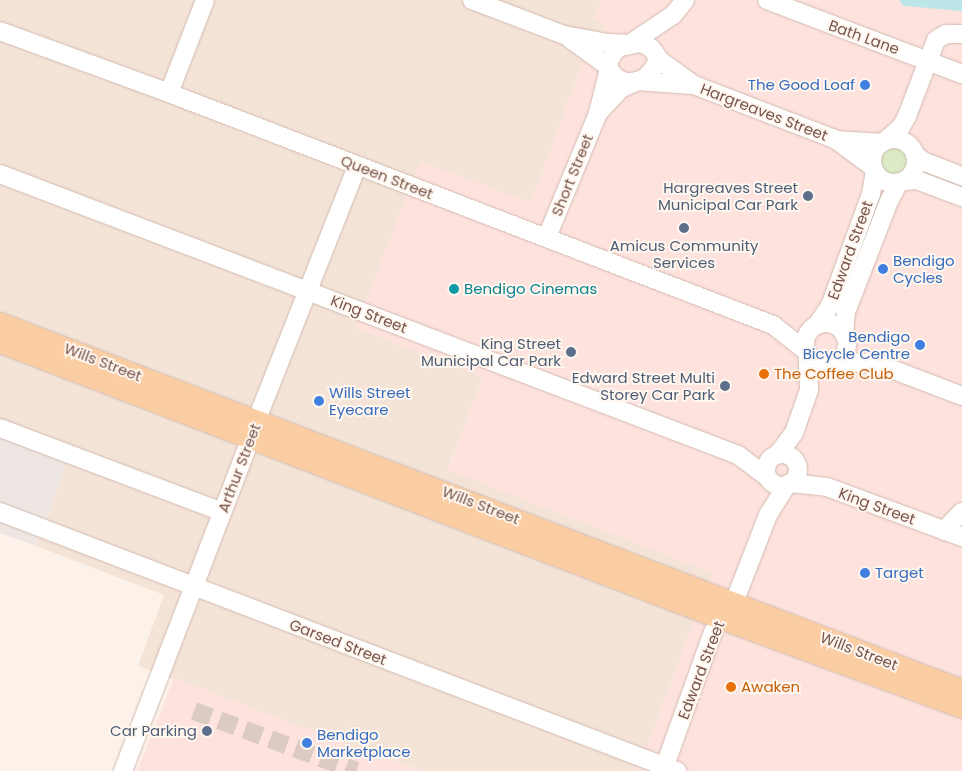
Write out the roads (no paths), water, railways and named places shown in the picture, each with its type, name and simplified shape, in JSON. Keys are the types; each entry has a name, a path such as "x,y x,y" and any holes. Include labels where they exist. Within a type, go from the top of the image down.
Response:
{"main road":[{"name":"Wills Street","path":"0,323 254,428 776,629 962,707"},
{"name":"Wills Street","path":"0,342 254,428"},
{"name":"Wills Street","path":"776,629 962,690"}],"street":[{"path":"169,93 205,0"},
{"path":"472,0 564,35 608,43 630,43 647,46 658,58"},
{"path":"564,35 609,68 618,79 634,82 648,76 658,58 663,35 673,15 685,0"},
{"name":"Bath Lane","path":"767,0 962,74"},
{"path":"609,68 609,61 614,52 673,15"},
{"name":"Queen Street","path":"0,31 169,93 773,325 807,353"},
{"path":"961,34 948,42 933,63 917,88 901,126 874,153 874,170 885,181 902,182 916,180 962,197"},
{"path":"910,54 915,60 917,88"},
{"name":"Hargreaves Street","path":"658,58 694,85 835,140 874,170"},
{"path":"902,182 914,170 916,123 933,63"},
{"name":"Short Street","path":"547,237 598,113 609,68"},
{"name":"Hargreaves Street","path":"634,82 694,85"},
{"name":"Short Street","path":"598,113 620,89 634,82"},
{"name":"Hargreaves Street","path":"835,140 884,142"},
{"path":"884,142 903,141 925,162 962,176"},
{"name":"Arthur Street","path":"123,771 254,428 357,166"},
{"name":"Edward Street","path":"816,325 830,306 871,194 874,170"},
{"name":"King Street","path":"0,174 738,455 768,478"},
{"name":"Edward Street","path":"845,335 846,312 889,201 902,182"},
{"path":"794,433 797,475 789,484 778,484 768,478 769,462 794,433 809,390 806,337 816,325 829,323 835,325 873,362 962,396"},
{"name":"Queen Street","path":"773,325 816,325"},
{"path":"809,390 844,355 846,349 845,335"},
{"path":"807,353 819,364 873,362"},
{"path":"0,428 222,512"},
{"name":"King Street","path":"738,455 777,455"},
{"path":"777,455 789,456 796,461"},
{"name":"Edward Street","path":"768,478 768,515"},
{"name":"Edward Street","path":"668,769 726,610 768,515 789,484"},
{"name":"King Street","path":"789,484 827,487 962,538"},
{"name":"Garsed Street","path":"0,512 668,769"},
{"path":"944,531 962,512"}],"waterway":[{"path":"906,0 962,5"}],"tunnel":[{"path":"194,711 356,771"}],"place":[{"name":"The Good Loaf","path":"865,85"},
{"name":"Hargreaves Street Municipal Car Park","path":"808,196"},
{"name":"Amicus Community Services","path":"684,228"},
{"name":"Bendigo Cycles","path":"883,269"},
{"name":"Bendigo Cinemas","path":"454,289"},
{"name":"Bendigo Bicycle Centre","path":"920,345"},
{"name":"King Street Municipal Car Park","path":"571,352"},
{"name":"The Coffee Club","path":"764,374"},
{"name":"Edward Street Multi Storey Car Park","path":"725,386"},
{"name":"Wills Street Eyecare","path":"319,401"},
{"name":"Target","path":"865,573"},
{"name":"Awaken","path":"731,687"},
{"name":"Car Parking","path":"207,731"},
{"name":"Bendigo Marketplace","path":"307,743"}]}
